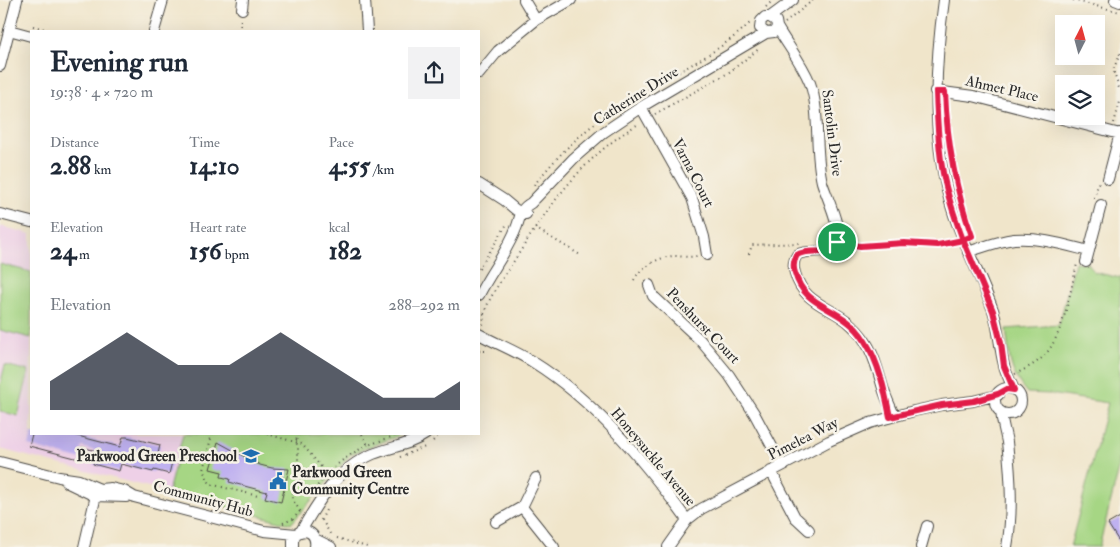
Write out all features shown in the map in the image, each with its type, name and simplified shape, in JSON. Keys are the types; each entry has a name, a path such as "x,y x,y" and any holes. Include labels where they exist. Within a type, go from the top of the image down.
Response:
{"street":[{"path":"0,66 17,0"},
{"path":"154,30 163,0"},
{"path":"365,0 367,30"},
{"path":"524,0 536,20"},
{"path":"480,73 498,51 536,20 570,0"},
{"name":"Catherine Drive","path":"523,212 574,158 604,132 722,61 772,28 793,0"},
{"path":"944,0 939,34 936,92 937,132 943,174 953,212 993,311 1006,371 1014,390 1020,396 1021,404 1013,413 1006,439"},
{"path":"1115,0 1120,2"},
{"name":"Santolin Drive","path":"772,28 802,64 810,85 816,106 817,150 820,171 823,185 834,213 838,231 837,242"},
{"path":"9,30 30,36"},
{"name":"Ahmet Place","path":"936,92 974,96 1117,133"},
{"name":"Varna Court","path":"641,108 692,198 704,237 707,255"},
{"path":"1103,179 1117,133"},
{"path":"480,185 523,212 506,250 480,293"},
{"path":"1086,262 1085,250 1097,202"},
{"path":"0,214 30,222"},
{"path":"968,252 986,245 1014,239 1037,240 1085,250"},
{"path":"837,242 833,248 827,251 805,252 797,255 794,264 796,277 808,297 846,320 865,341 872,353 892,416"},
{"name":"Penshurst Court","path":"649,285 653,296 700,340 729,376 754,413 782,465"},
{"name":"Honeysuckle Avenue","path":"480,335 534,362 556,378 614,430 687,520"},
{"name":"Honeysuckle Avenue","path":"480,342 500,345"},
{"path":"1006,371 999,393 999,409 1006,439 1011,484 1012,506 1007,547"},
{"path":"999,393 1007,389 1014,390"},
{"name":"Pimelea Way","path":"668,547 687,520 713,501 845,434 892,416 942,405 974,401 999,393"},
{"name":"Pimelea Way","path":"974,401 999,409"},
{"path":"999,409 1009,414 1013,413"},
{"path":"293,547 292,540 315,516 334,482 350,467 371,455 429,438"},
{"name":"Community Hub","path":"0,462 59,478 88,482 96,492 124,491 134,497 264,531 308,532 315,541"},
{"path":"771,472 795,517 810,530"},
{"path":"496,522 522,507 536,478"},
{"path":"84,547 96,492"},
{"path":"522,507 554,547"},
{"path":"315,516 315,541 331,547"},
{"path":"921,547 927,526"},
{"name":"Community Hub","path":"264,531 293,547"}],"path":[{"path":"772,28 784,30 783,25 813,0"},
{"path":"1073,0 1120,12"},
{"path":"240,30 242,4"},
{"path":"484,314 493,294 535,228 557,196 589,161 627,131 728,73 760,48"},
{"path":"1120,54 1113,70 1120,91"},
{"path":"1117,133 1120,102"},
{"path":"1097,202 1103,179"},
{"path":"535,228 582,256"},
{"path":"837,242 860,246 904,243 938,245 963,240"},
{"path":"749,254 752,245 800,243"},
{"path":"1006,371 1016,374 1033,364 1045,355 1058,336 1085,250"},
{"path":"634,280 642,269 660,260 674,256 687,258 707,255"},
{"path":"212,435 203,470 210,484 258,496"},
{"path":"270,435 302,444 327,474"},
{"path":"298,435 296,441 298,448 298,477 292,496 294,502 300,511 315,516 332,537 367,547"},
{"path":"363,435 368,445 397,435"},
{"path":"394,458 408,455 426,446"},
{"path":"315,516 328,506"}],"shaded area":[{"path":"0,226 30,234 30,435 183,435 168,492 0,449"}],"green space":[{"path":"1075,262 1089,264 1094,272 1120,278 1120,465 1099,547 1070,547 1108,403 1050,394 1027,393 1013,370 1006,329 1059,325"},
{"path":"0,264 30,272 30,338 0,330"},
{"path":"5,365 29,371 18,416 0,411 0,385"},
{"path":"183,435 400,435 351,454 291,524 168,492"}],"building":[{"path":"32,435 74,435 120,447 123,437 127,437 160,445 158,454 173,458 169,474 121,464 119,471 93,464 96,451 82,447 79,459 29,446"},
{"name":"Parkwood Green Preschool","path":"218,442 260,465 289,469 281,502 265,498 267,492 229,482 230,479 221,477 222,472 210,469"},
{"path":"1120,517 1120,543 1108,524"}],"place":[{"name":"Parkwood Green Preschool","path":"251,456"},
{"name":"Parkwood Green Community Centre","path":"278,481"}],"route":[{"path":"837,242 833,248 827,251 805,252 797,255 794,264 796,277 808,297 846,320 865,341 872,353 890,417 942,405 974,401 998,394 1007,389 1014,390 1004,366 1001,343 993,311 982,281 963,240 972,236 963,211 953,172 947,131 945,92 936,92 937,132 943,174 963,240 938,245 904,243 860,246 837,242"}]}
